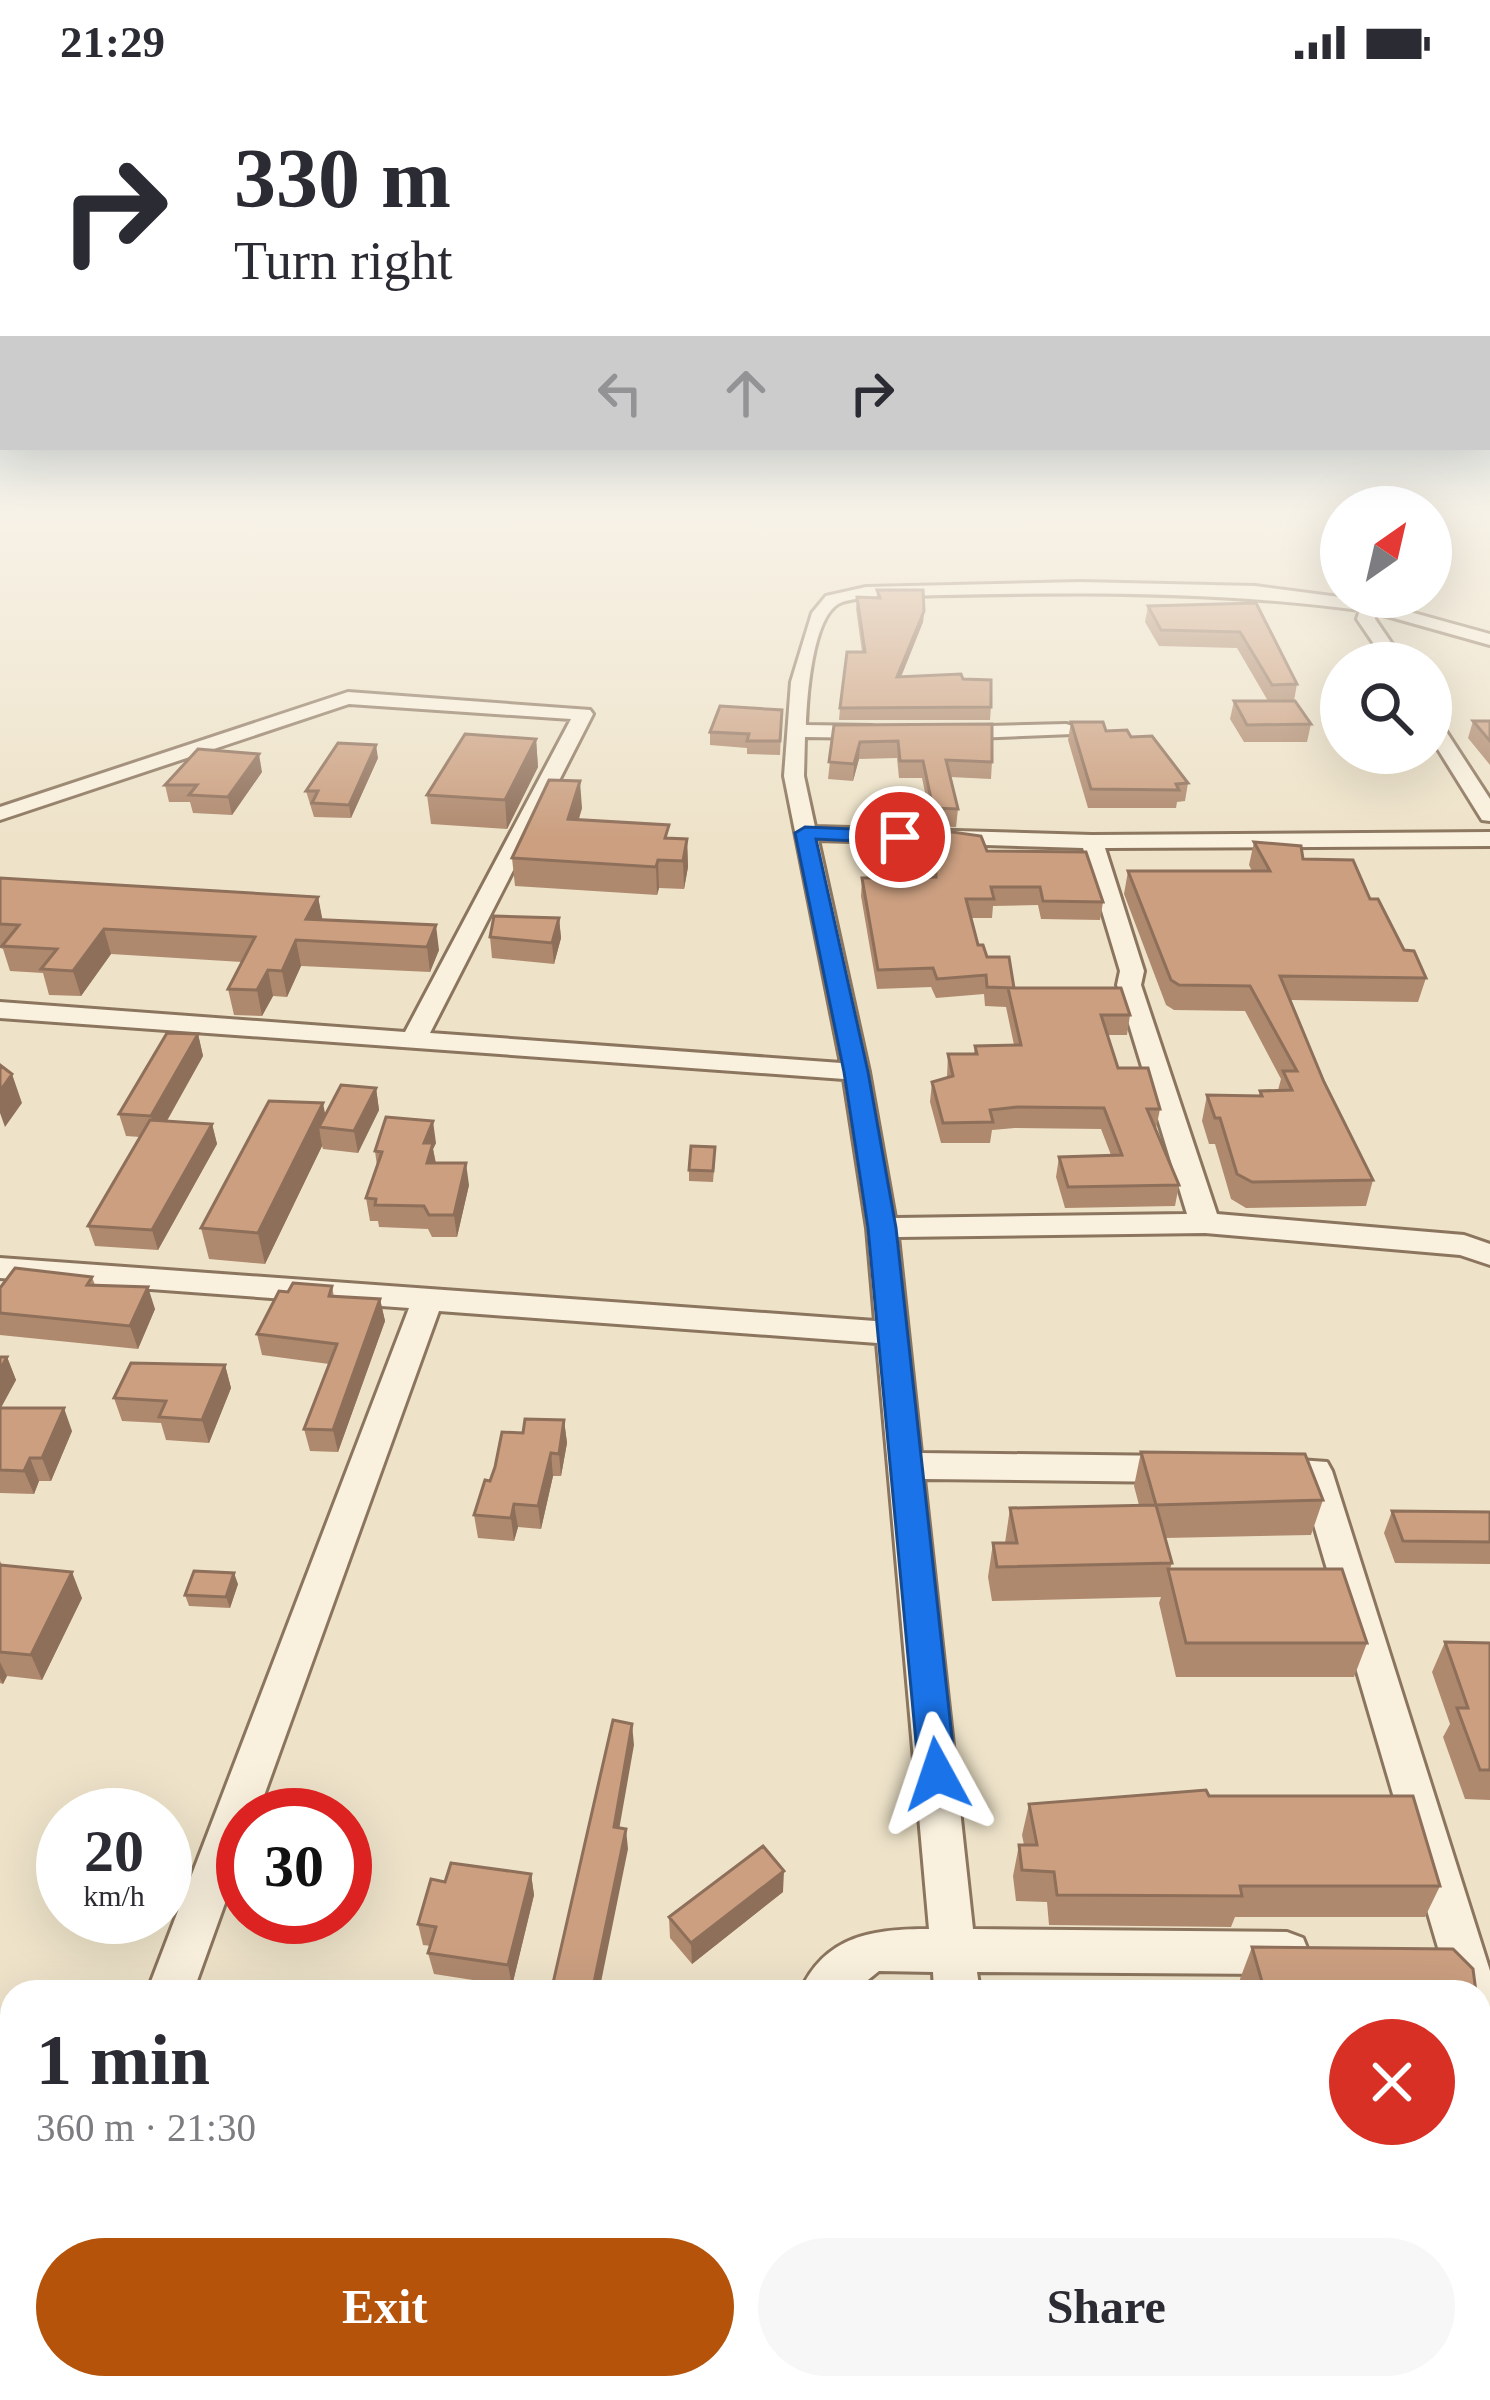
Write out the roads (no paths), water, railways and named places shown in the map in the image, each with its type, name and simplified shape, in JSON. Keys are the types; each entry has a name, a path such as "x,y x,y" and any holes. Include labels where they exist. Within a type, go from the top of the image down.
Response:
{"street":[{"path":"815,623 794,731 794,776 856,1072 882,1228 955,1971"},
{"path":"1428,623 1490,640"},
{"path":"0,814 348,698 583,714 415,1037"},
{"path":"931,733 1066,730"},
{"path":"794,731 885,732"},
{"path":"1452,756 1490,815"},
{"path":"805,833 1092,842 1490,839"},
{"path":"1092,842 1132,971 1129,986 1135,1007 1205,1223"},
{"path":"0,1010 856,1072"},
{"path":"882,1228 1205,1223 1464,1245 1490,1255"},
{"path":"0,1268 894,1333"},
{"path":"174,1980 428,1298"},
{"path":"908,1466 1315,1471 1476,1967"},
{"path":"834,1980 857,1956 879,1950 955,1971 1324,1953"},
{"path":"1417,1954 1476,1967"}]}
